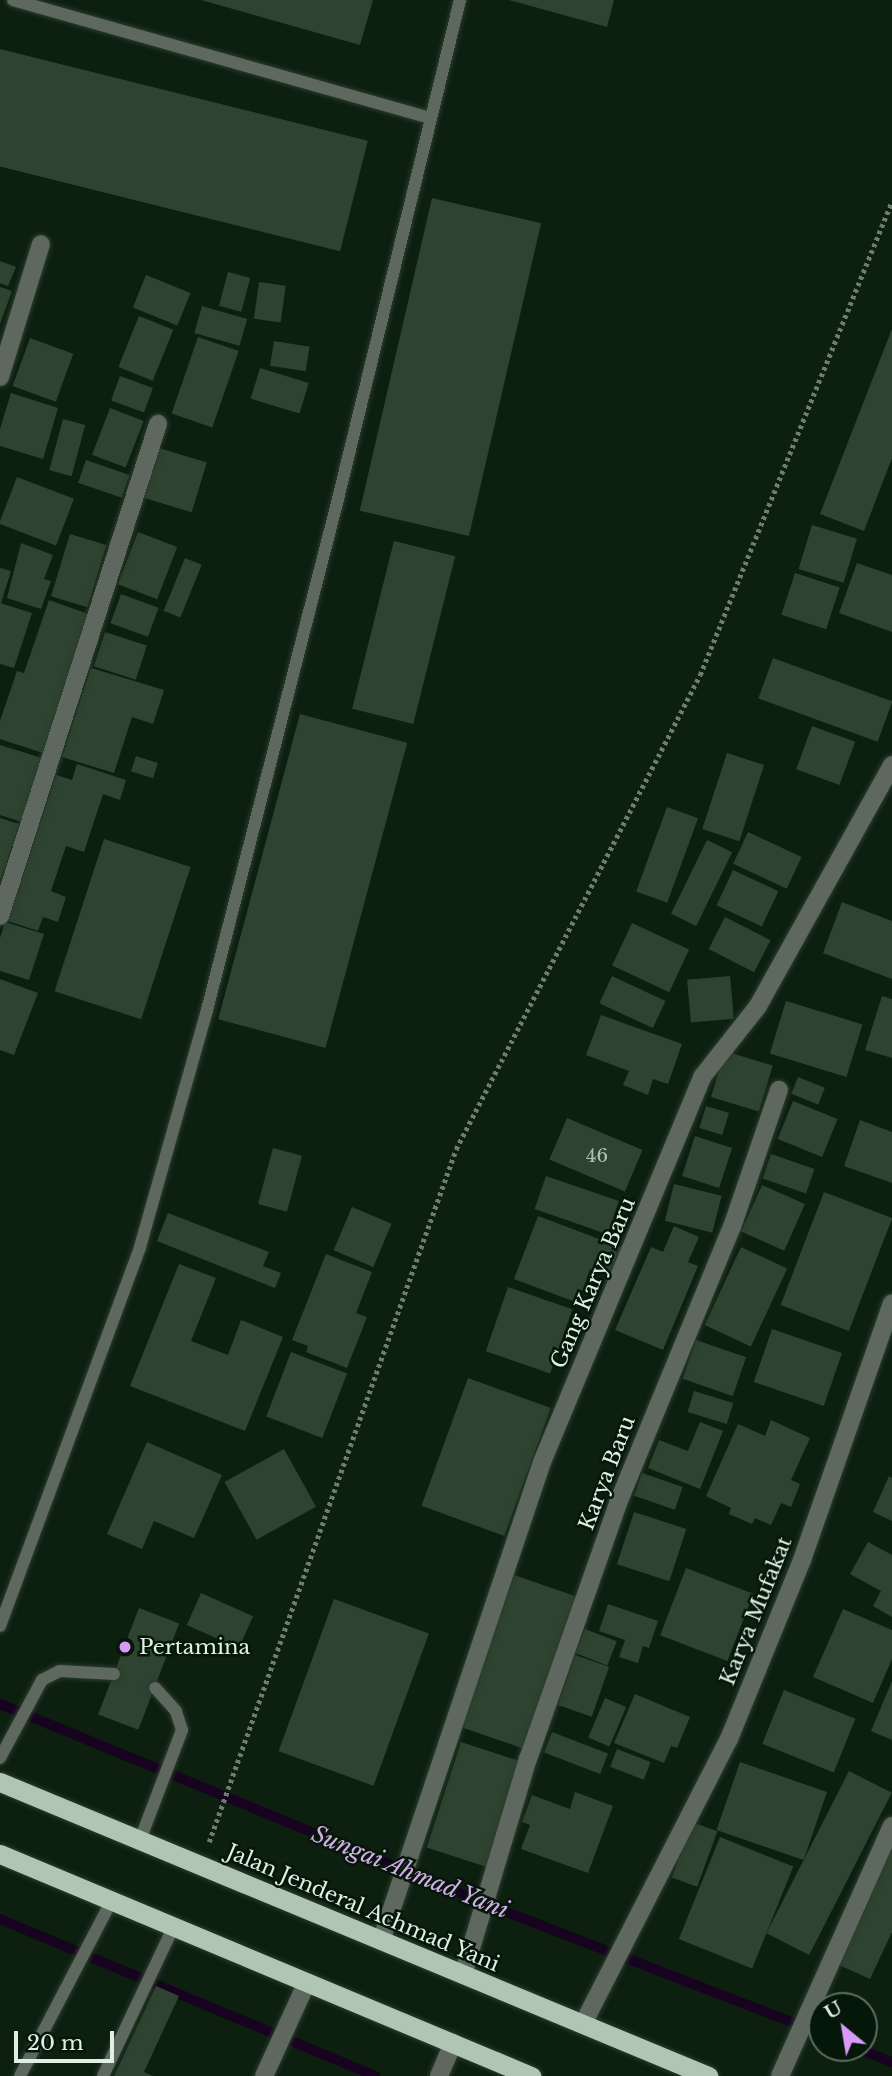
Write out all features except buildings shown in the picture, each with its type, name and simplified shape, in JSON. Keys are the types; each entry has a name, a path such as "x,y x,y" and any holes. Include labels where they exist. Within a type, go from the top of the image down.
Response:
{"highway":[{"name":"Jalan Jenderal Achmad Yani","path":"0,1782 708,2076"},
{"path":"0,1854 531,2076"}],"street":[{"path":"0,377 41,244"},
{"path":"0,916 158,424"},
{"name":"Gang Karya Baru","path":"381,1941 542,1462 702,1077 758,1006 892,765"},
{"name":"Karya Baru","path":"463,1975 528,1759 618,1503 732,1227 779,1090"},
{"name":"Karya Mufakat","path":"583,2024 729,1739 802,1560 892,1303"},
{"path":"779,2076 892,1826"},
{"path":"264,2076 307,1982"},
{"path":"439,2076 453,2043"}],"lane":[{"path":"13,0 431,118"},
{"path":"0,1626 140,1247 209,1000 460,0"},
{"path":"0,1758 27,1702 42,1680 60,1671 114,1674"},
{"path":"140,1840 181,1730 176,1711 155,1688"},
{"path":"20,2076 112,1900"},
{"path":"103,2076 174,1926"}],"path":[{"path":"200,1866 456,1149 700,675 892,201"}],"waterway":[{"name":"Sungai Ahmad Yani","path":"0,1704 504,1911 808,2029"},
{"name":"Sungai Ahmad Yani","path":"0,1919 376,2076"},
{"name":"Sungai Ahmad Yani","path":"878,2056 892,2062"}],"place":[{"name":"Pertamina","path":"125,1647"}]}
